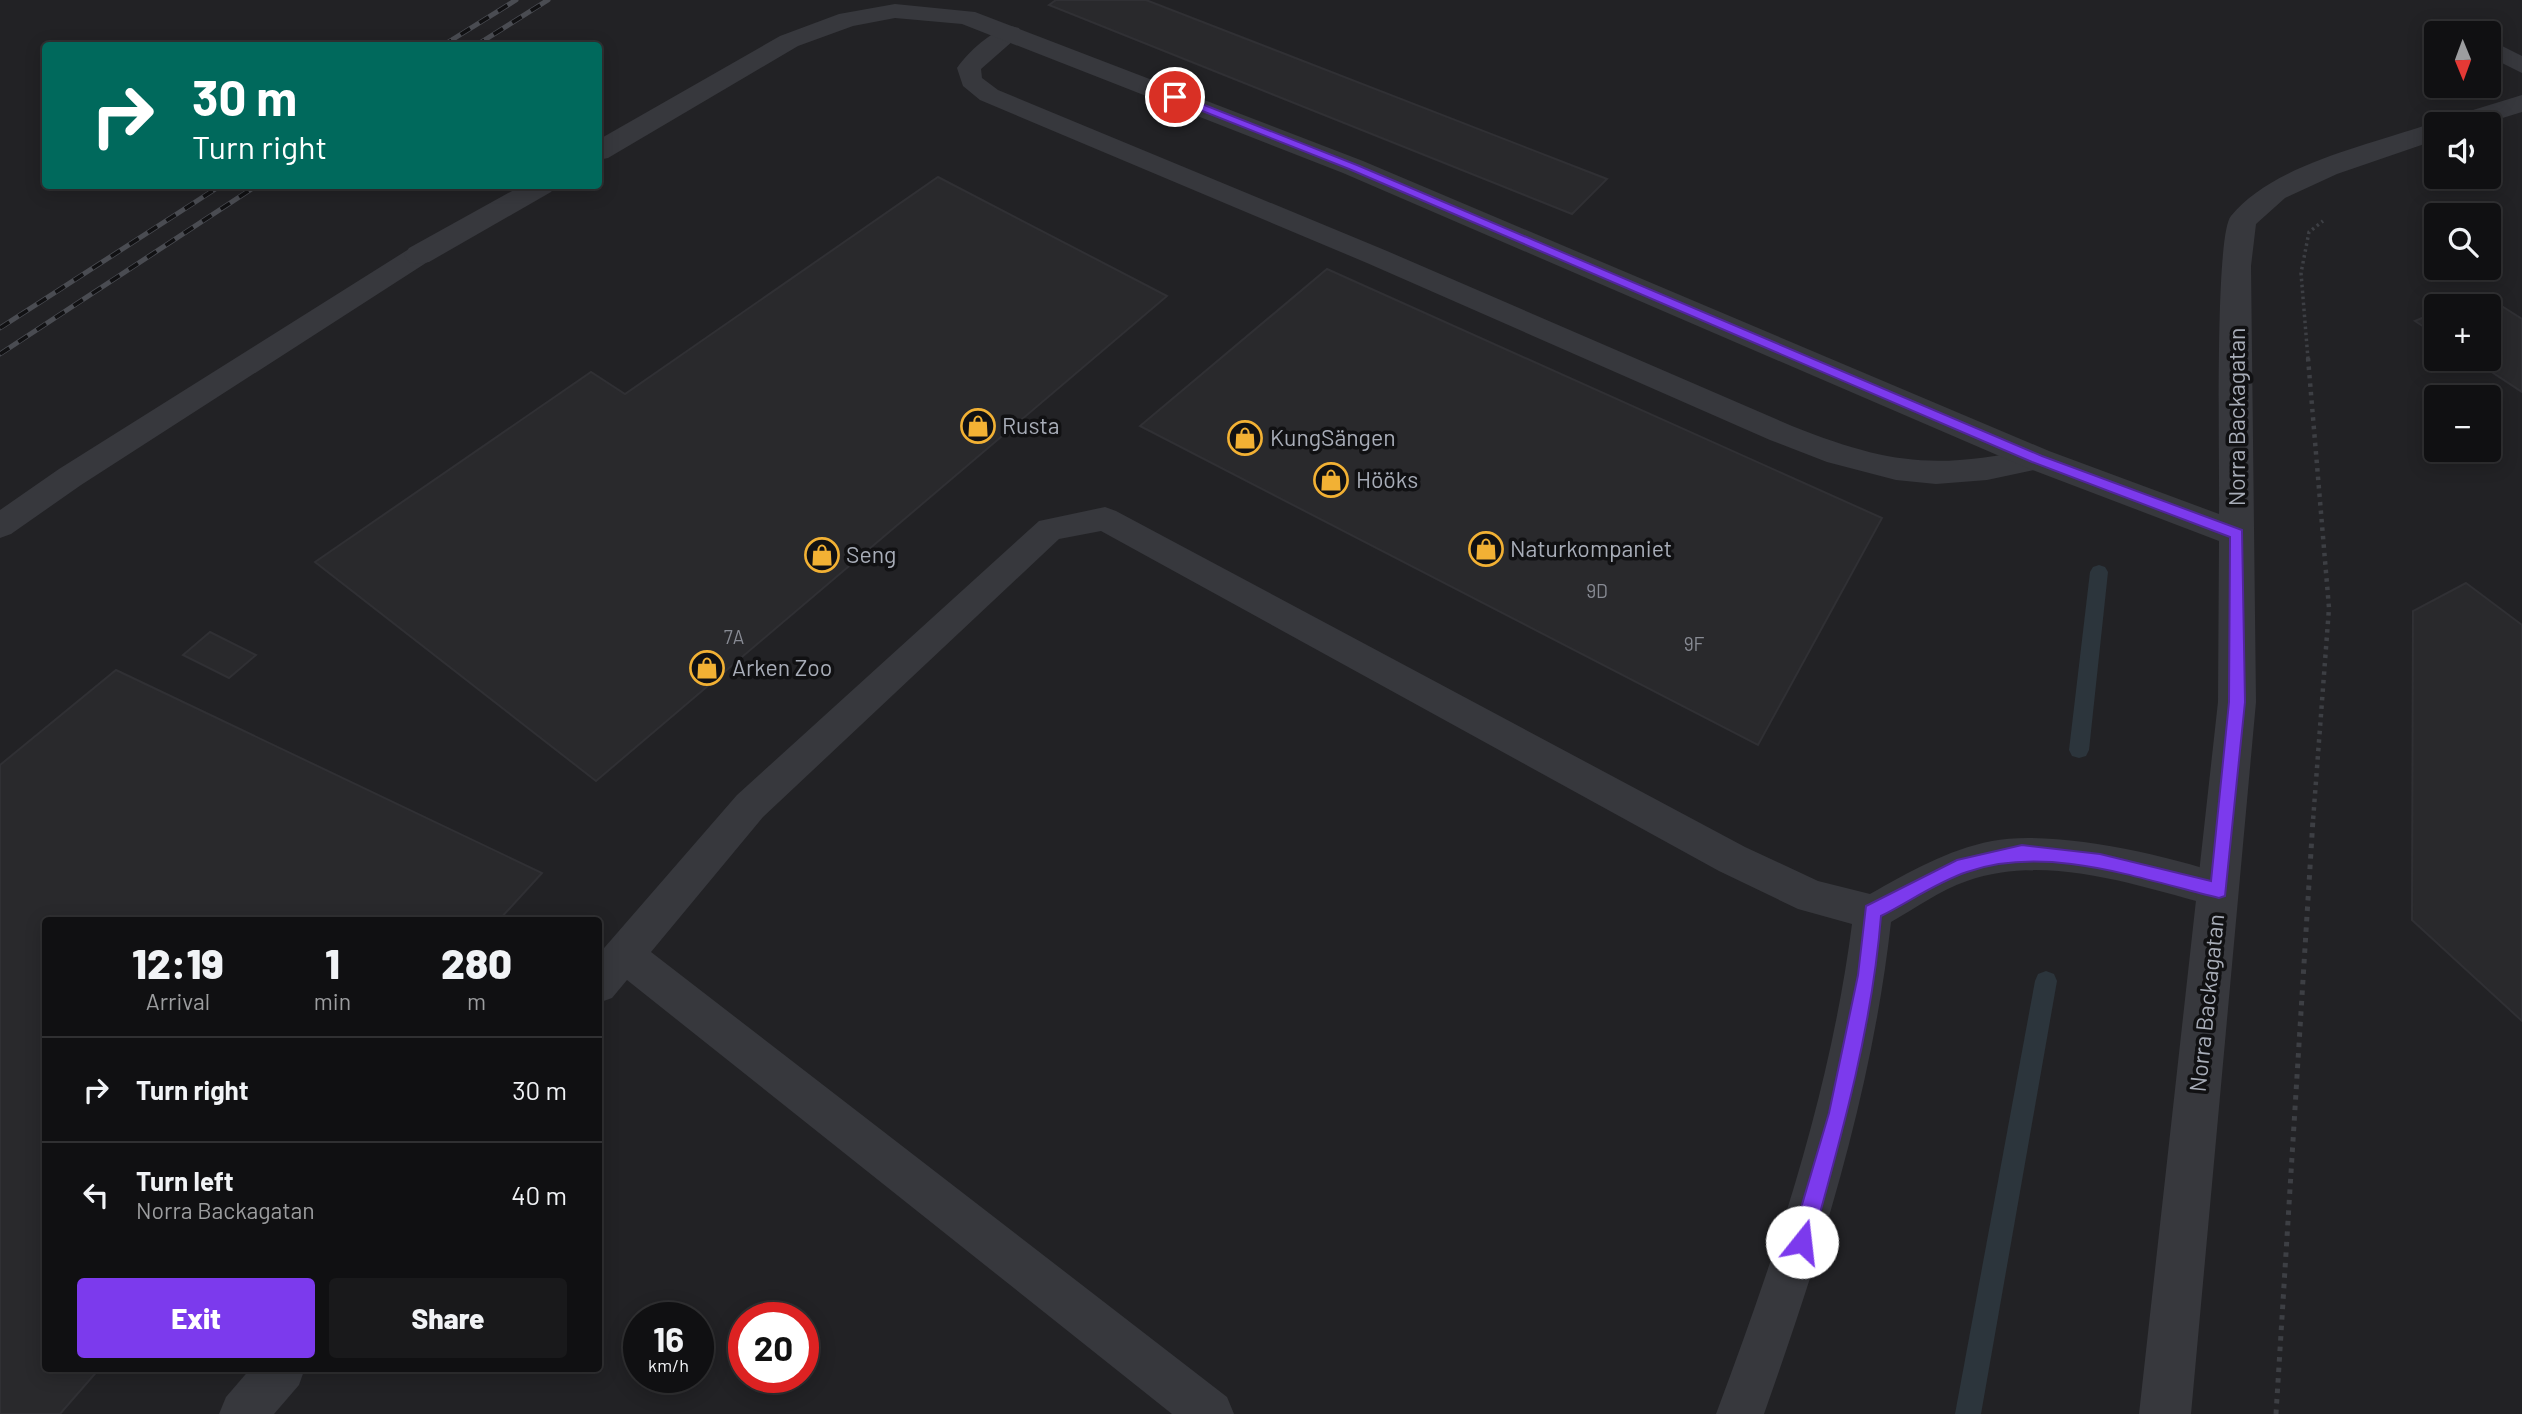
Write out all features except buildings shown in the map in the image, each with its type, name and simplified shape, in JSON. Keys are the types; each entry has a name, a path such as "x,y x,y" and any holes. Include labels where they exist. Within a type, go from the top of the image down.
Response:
{"street":[{"path":"602,150 789,41 849,10 966,17 1353,167 2037,459 2237,534"},
{"path":"2494,112 2522,103"},
{"name":"Norra Backagatan","path":"2165,1414 2237,702 2236,266 2242,221 2275,192 2327,168 2424,135"},
{"path":"419,255 536,189"}],"lane":[{"path":"1011,33 989,48 969,68 971,81 989,95 1078,135 1426,278 1781,433 1835,455 1935,474 1986,470 2037,459"},
{"path":"2501,53 2522,66"},
{"path":"0,526 70,477 419,255"},
{"path":"1210,1414 612,970 750,806 1050,529 1105,519 1732,859 1812,897 1873,912 1963,865 2022,852 2100,862 2219,890"},
{"path":"1740,1414 1794,1267 1839,1113 1867,975 1873,912"},
{"path":"243,1414 279,1372"}],"path":[{"path":"2276,1414 2305,923 2329,608 2301,273 2309,232 2327,218"}],"shaded area":[{"path":"0,0 2522,0 2522,1414 0,1414"}],"waterway":[{"path":"2079,750 2099,572"},
{"path":"1968,1414 2046,981"}],"railway":[{"path":"448,42 516,0"},
{"path":"481,42 548,0"},
{"path":"0,328 215,189"},
{"path":"0,354 251,189"}],"place":[{"name":"Rusta","path":"978,426"},
{"name":"KungSängen","path":"1245,438"},
{"name":"Hööks","path":"1331,480"},
{"name":"Naturkompaniet","path":"1486,549"},
{"name":"Seng","path":"822,555"},
{"name":"Arken Zoo","path":"707,668"}],"route":[{"path":"1175,97 1353,167 2037,459 2237,534 2237,702 2219,890 2100,862 2022,852 1963,865 1873,912 1867,975 1839,1113 1802,1242"}]}
